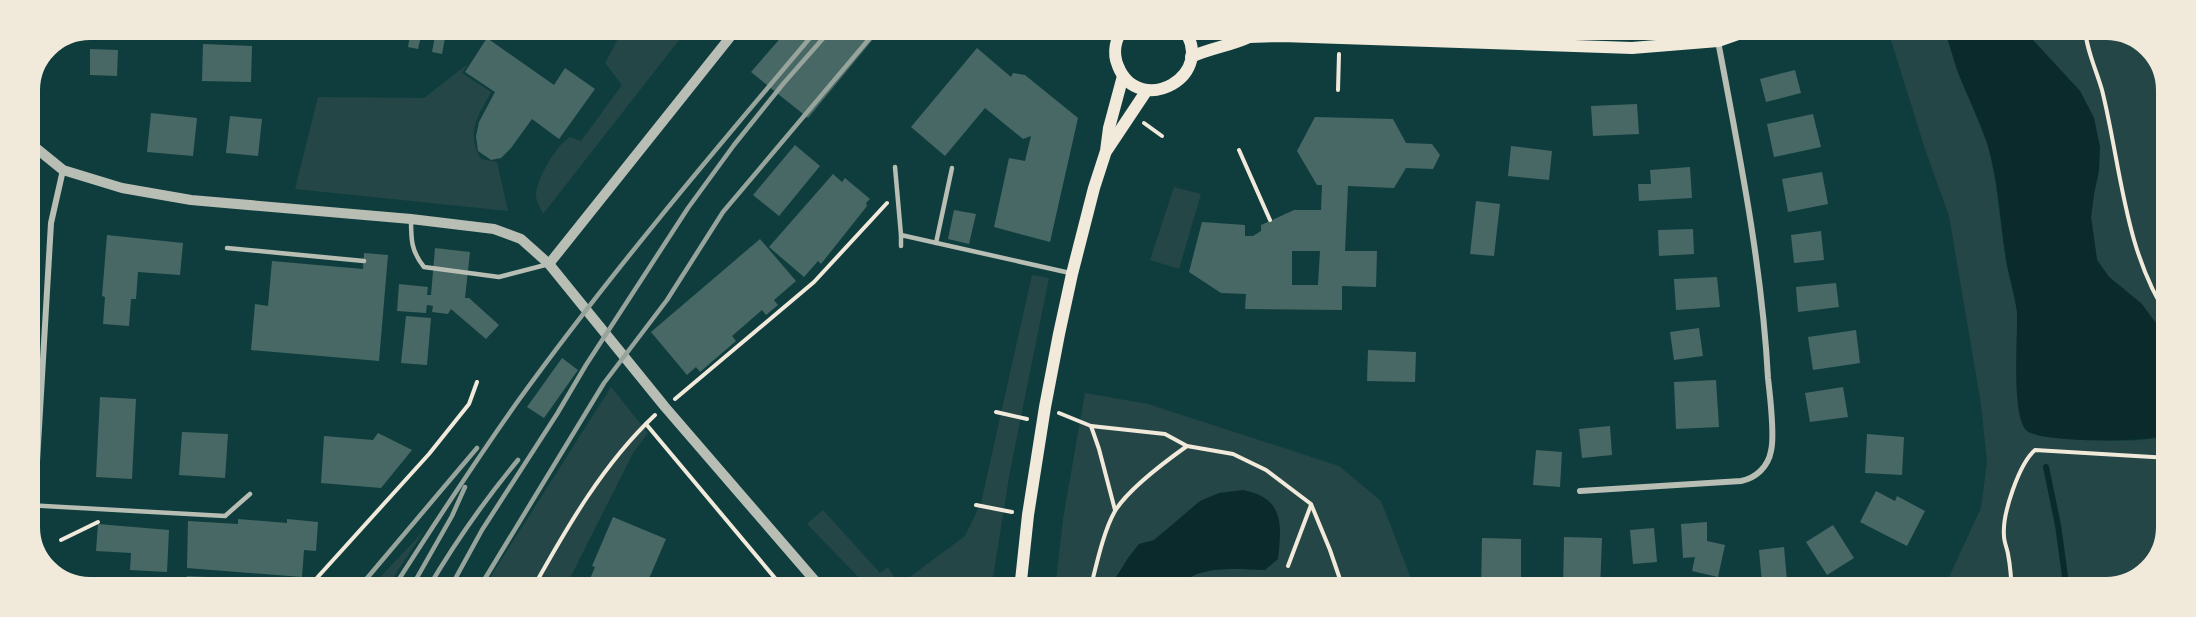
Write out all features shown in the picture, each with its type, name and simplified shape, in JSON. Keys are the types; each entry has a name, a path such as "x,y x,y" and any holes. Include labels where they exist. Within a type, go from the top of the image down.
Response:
{"main road":[{"path":"1118,36 1115,59 1123,76 1130,83 1147,90 1156,90 1172,86 1185,73 1191,57 1190,41 1187,36"},
{"path":"1191,57 1205,51 1233,45 1249,37 1632,48 1718,41 1732,36"},
{"path":"1021,581 1028,514 1045,406 1072,274 1106,151 1109,128 1123,76"},
{"path":"1106,151 1147,90"}],"street":[{"path":"549,264 731,36"},
{"path":"1580,491 1752,479 1762,469 1771,451 1767,350 1755,240 1718,41"},
{"path":"36,148 63,170 122,188 191,200 411,219 494,229 521,239 549,264 664,407 815,581"},
{"path":"36,487 51,223 63,170"}],"lane":[{"path":"895,168 901,246"},
{"path":"936,243 952,168"},
{"path":"411,219 411,244 415,256 424,267 499,277 549,264"},
{"path":"901,235 1072,274"},
{"path":"227,248 364,261"},
{"path":"36,505 225,516 250,494"}],"path":[{"path":"2085,36 2102,90 2141,264 2160,304"},
{"path":"1338,90 1340,38"},
{"path":"1131,115 1162,136"},
{"path":"1239,150 1270,220"},
{"path":"537,581 593,486 646,424 814,282 897,191"},
{"path":"314,581 429,454 469,404 477,382"},
{"path":"1045,406 1091,426 1165,434 1187,446 1233,454 1266,470 1311,504 1341,581"},
{"path":"996,412 1042,423"},
{"path":"646,424 777,581"},
{"path":"1091,426 1116,511"},
{"path":"1092,581 1101,548 1116,511 1144,480 1187,446"},
{"path":"2010,581 2004,536 2005,521 2018,475 2030,454 2035,450 2160,457"},
{"path":"1288,566 1311,504"},
{"path":"976,505 1028,514"},
{"path":"61,540 98,522 109,523"}],"shaded area":[{"path":"620,36 682,36 543,214 536,196 539,181 548,164 559,147 570,137 581,141 622,85 605,63"},
{"path":"1890,36 1947,36 1988,146 1995,179 2006,262 2017,311 2018,389 2041,436 2126,441 2160,437 2160,534 2151,557 2133,574 2106,581 1947,581 1981,508 1987,462 1981,404 1949,216 1925,149"},
{"path":"1947,36 2028,36 2080,91 2094,118 2100,147 2099,171 2091,217 2097,260 2109,277 2142,304 2160,329 2160,437 2120,440 2051,437 2026,430 2021,421 2016,374 2017,312 2006,259 1995,174 1985,136 1957,70"},
{"path":"2028,36 2113,36 2139,47 2153,63 2160,87 2160,328 2124,289 2109,277 2097,260 2091,217 2094,194 2094,118 2080,91"},
{"path":"468,64 462,73 491,92 475,125 474,140 481,159 497,162 508,211 295,189 318,97 424,98"},
{"path":"1174,187 1201,194 1179,269 1150,260"},
{"path":"1032,275 1049,278 1010,471 992,581 904,581 965,536 981,503"},
{"path":"611,387 648,433 633,453 569,581 488,581"},
{"path":"1085,393 1148,404 1339,466 1381,501 1412,581 1056,581 1063,519"},
{"path":"1243,490 1266,499 1273,506 1279,524 1278,559 1265,570 1216,570 1192,576 1184,581 1114,581 1139,544 1154,540 1200,501 1219,493"},
{"path":"823,510 880,573 888,567 897,581 862,581 807,524"},
{"path":"424,531 391,581 377,581"}],"building":[{"path":"410,36 421,36 418,49 408,47"},
{"path":"435,36 445,38 442,54 432,52"},
{"path":"782,36 876,36 808,118 751,72"},
{"path":"487,38 554,85 565,68 595,89 559,139 532,119 501,158 491,160 478,151 476,136 479,122 495,92 465,72"},
{"path":"203,44 252,46 251,82 202,81"},
{"path":"977,48 1011,77 1013,73 1025,75 1078,118 1050,242 994,227 1009,158 1025,161 1031,136 1023,139 985,108 945,156 911,127"},
{"path":"90,49 118,50 117,76 90,75"},
{"path":"1795,70 1801,93 1766,102 1760,79"},
{"path":"1637,104 1639,134 1593,136 1591,106"},
{"path":"151,113 197,118 193,156 147,152"},
{"path":"1813,114 1821,147 1774,157 1767,124"},
{"path":"230,116 262,119 258,156 226,153"},
{"path":"1315,117 1393,119 1406,143 1432,144 1440,155 1433,169 1406,168 1394,188 1348,186 1345,251 1377,251 1376,287 1342,286 1342,310 1245,309 1246,294 1221,293 1189,272 1202,222 1245,225 1245,236 1253,236 1261,231 1261,225 1294,210 1321,210 1322,185 1317,185 1297,151","holes":["1292,251 1320,251 1318,285 1292,285"]},
{"path":"795,145 820,166 779,216 753,195"},
{"path":"1511,146 1552,151 1549,180 1508,176"},
{"path":"1690,167 1692,198 1639,201 1638,184 1651,184 1650,170"},
{"path":"1822,172 1828,204 1788,212 1782,179"},
{"path":"833,174 842,182 845,178 870,199 866,203 867,206 821,264 818,261 804,277 769,247"},
{"path":"1476,201 1500,204 1494,256 1470,254"},
{"path":"954,210 976,214 969,244 948,239"},
{"path":"1693,229 1694,254 1659,256 1658,230"},
{"path":"1821,231 1824,260 1794,263 1791,235"},
{"path":"107,235 183,243 180,275 138,272 136,299 131,299 129,326 103,324 105,297 102,296"},
{"path":"760,239 796,281 774,300 778,305 766,315 762,310 732,336 736,341 700,372 696,367 687,375 651,332"},
{"path":"435,248 470,252 465,298 469,298 499,325 486,339 451,309 448,314 432,312 433,306 427,305 426,313 397,311 399,284 428,287 427,295 431,295"},
{"path":"364,253 388,255 379,361 251,350 255,304 268,306 272,261 363,269"},
{"path":"1717,277 1720,307 1676,310 1674,279"},
{"path":"1836,283 1839,307 1798,312 1796,287"},
{"path":"406,316 431,318 427,365 401,363"},
{"path":"1699,328 1703,356 1674,360 1670,332"},
{"path":"1856,330 1860,363 1813,370 1808,337"},
{"path":"1368,350 1416,352 1415,382 1367,381"},
{"path":"562,358 578,370 544,418 527,407"},
{"path":"1716,380 1719,427 1676,429 1674,382"},
{"path":"1843,387 1848,417 1810,422 1805,393"},
{"path":"100,397 136,399 132,479 96,477"},
{"path":"1610,426 1612,455 1582,458 1579,429"},
{"path":"182,432 228,434 225,478 179,475"},
{"path":"378,433 412,450 381,488 321,483 324,436 373,440"},
{"path":"1867,434 1904,437 1902,475 1865,473"},
{"path":"1536,450 1562,452 1560,487 1533,485"},
{"path":"1876,491 1895,501 1897,496 1925,511 1907,546 1860,522"},
{"path":"613,517 666,539 648,581 586,581 587,578 590,579 595,567 592,566"},
{"path":"238,519 287,523 287,519 318,522 316,551 304,550 302,577 187,568 188,521 238,524"},
{"path":"1707,522 1707,541 1725,545 1718,577 1692,571 1695,557 1683,558 1681,524"},
{"path":"98,524 169,530 167,572 130,570 131,553 96,551"},
{"path":"1833,525 1854,558 1827,575 1806,542"},
{"path":"1654,528 1657,562 1633,564 1630,530"},
{"path":"1564,537 1602,538 1600,581 1563,581"},
{"path":"1482,538 1521,539 1521,581 1481,581"},
{"path":"1784,547 1787,581 1762,581 1759,550"},
{"path":"187,576 274,580 274,581 187,581"}],"waterway":[{"path":"2046,467 2058,525 2066,581"}],"railway":[{"path":"398,581 518,401 590,305 665,211 812,36"},
{"path":"454,581 482,530 688,208 734,145 825,36"},
{"path":"483,581 604,383 667,300 723,212 872,36"},
{"path":"365,581 477,448"},
{"path":"433,581 470,523 518,460"},
{"path":"415,581 452,516 465,487"}]}
